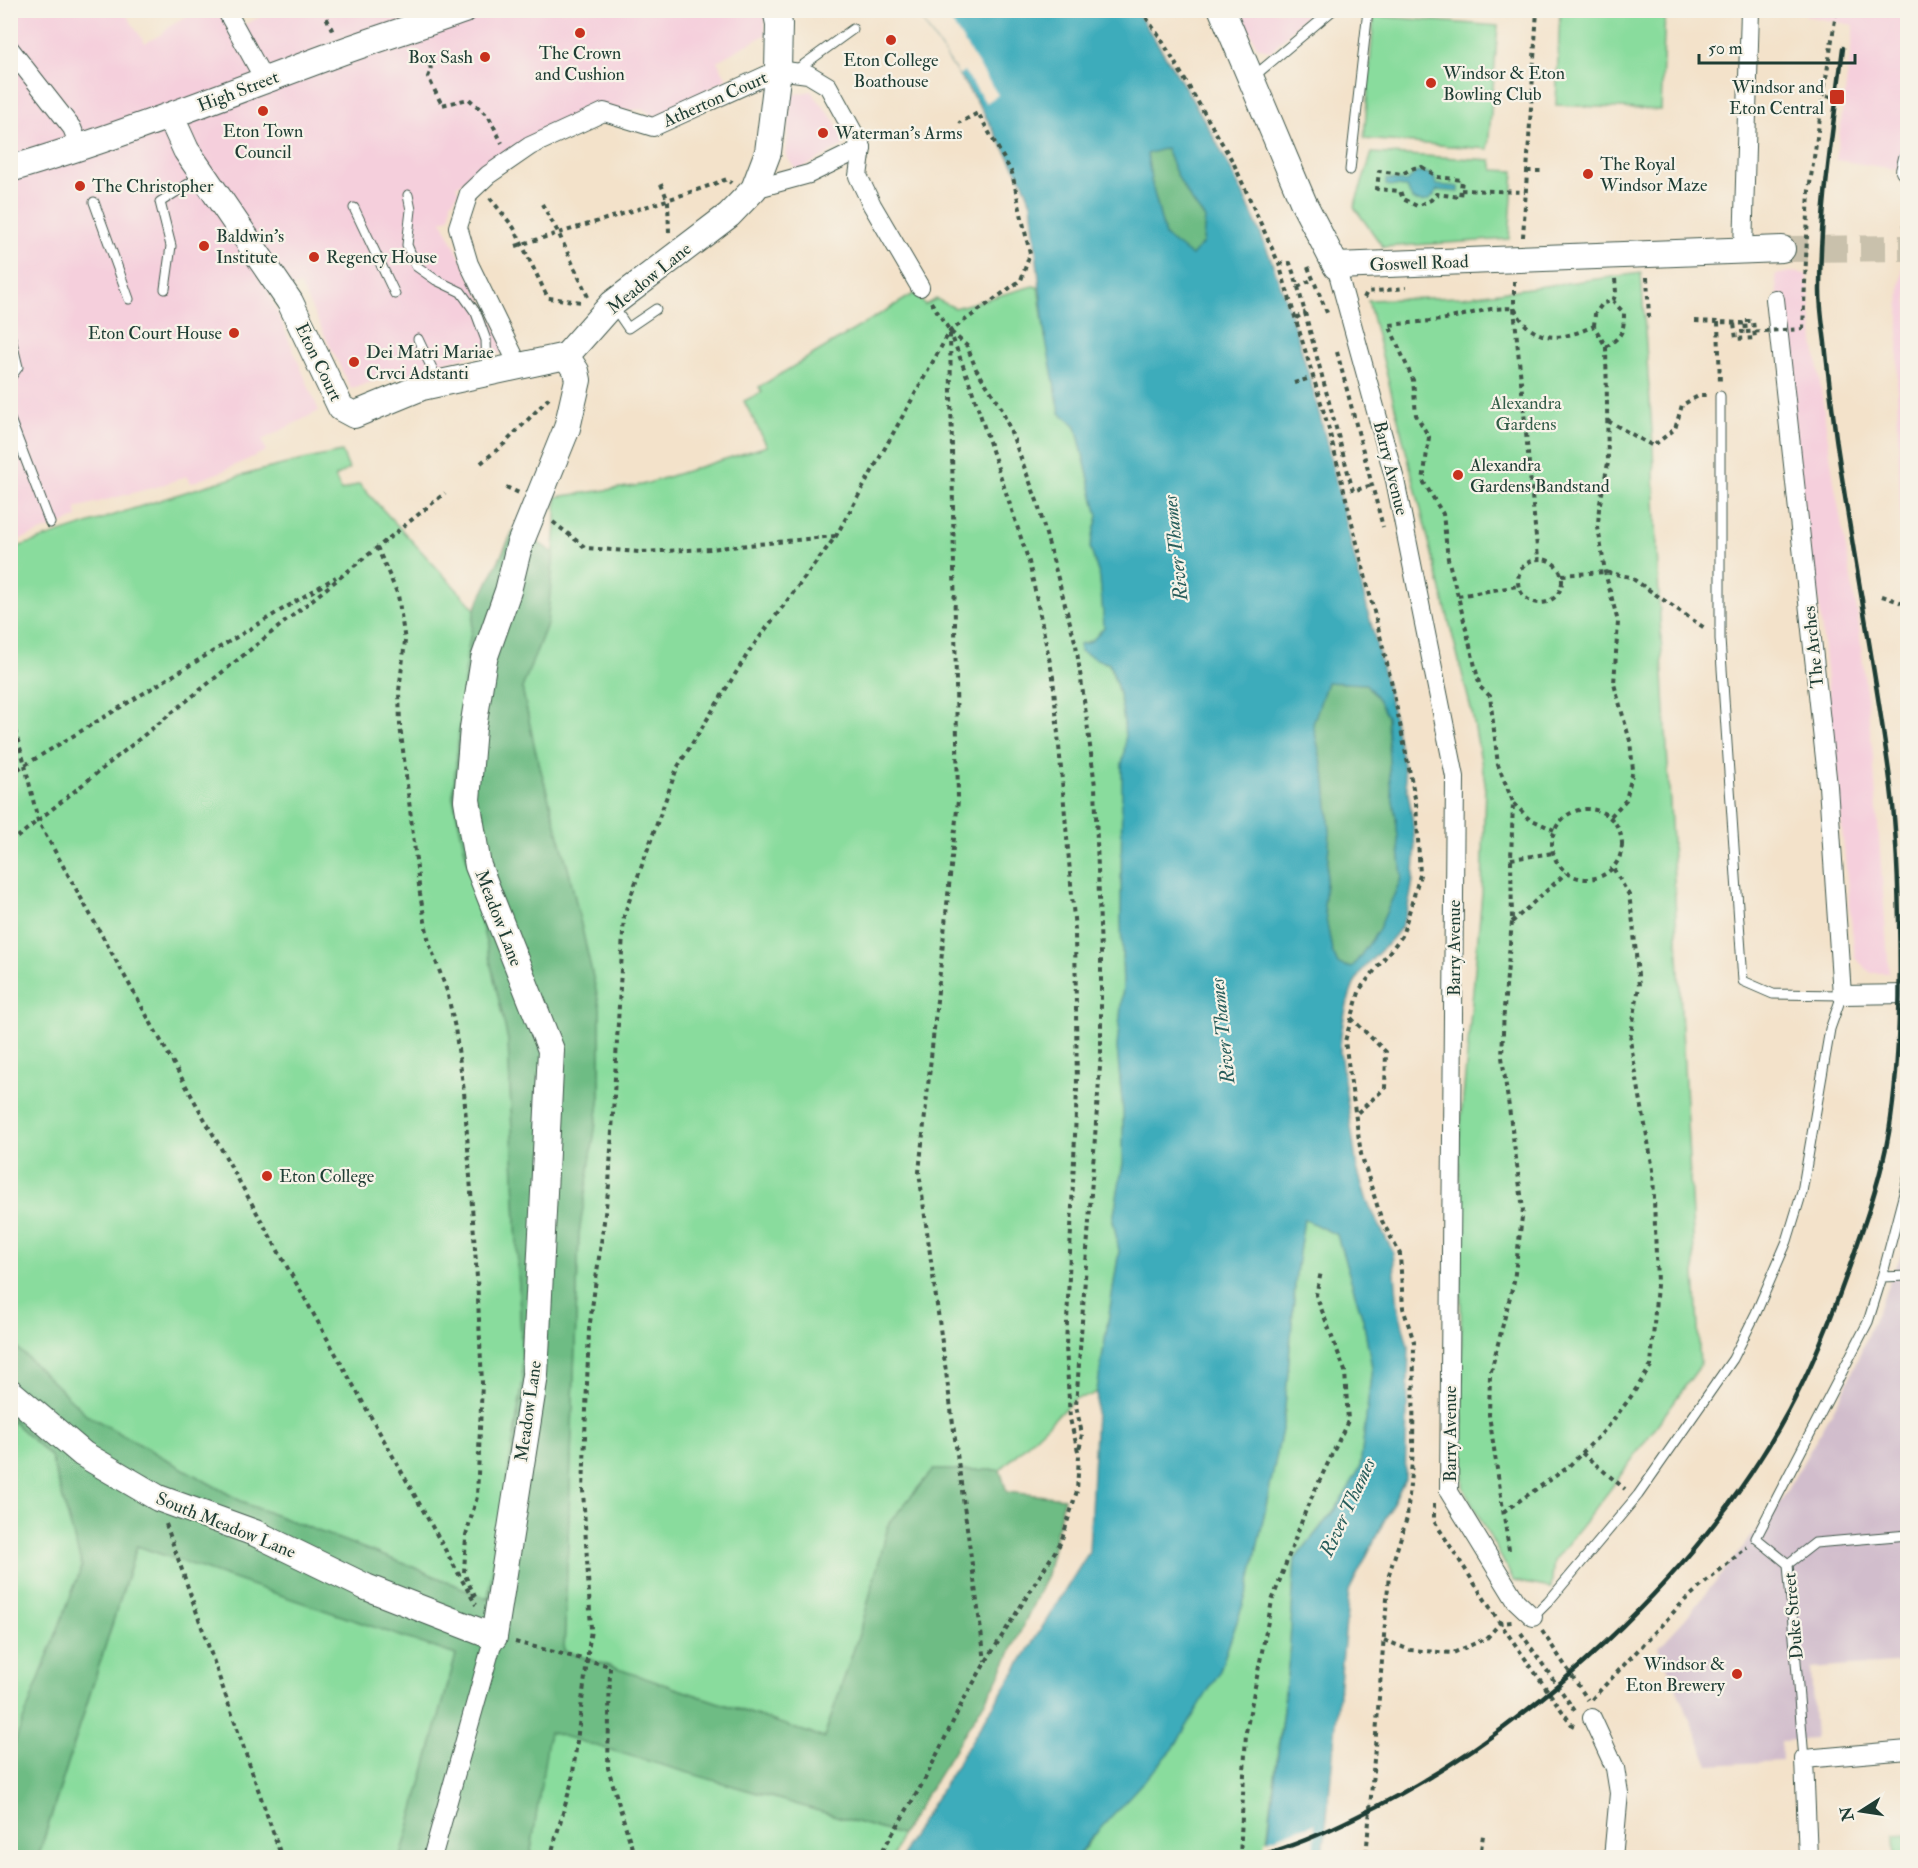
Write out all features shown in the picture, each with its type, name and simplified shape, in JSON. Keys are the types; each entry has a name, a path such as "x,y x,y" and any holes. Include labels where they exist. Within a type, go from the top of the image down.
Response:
{"street":[{"path":"226,10 265,81"},
{"name":"High Street","path":"10,169 74,153 340,52 464,10"},
{"name":"Meadow Lane","path":"432,1857 494,1637 535,1376 551,1050 478,866 466,800 483,659 508,591 519,546 567,428 578,381 571,364 612,304 729,215 750,194 768,152 785,71 776,10"},
{"path":"1222,10 1304,204 1336,266"},
{"path":"1743,250 1750,10"},
{"path":"10,49 72,128 74,153"},
{"path":"785,71 807,74 828,86 862,148 858,176 872,205 920,286"},
{"name":"Atherton Court","path":"516,367 513,354 469,264 458,227 469,194 477,184 530,146 604,112 653,127 785,71"},
{"name":"Eton Court","path":"171,117 186,150 290,302 340,408 354,416 422,387 516,367 571,364"},
{"path":"750,194 809,174 862,148"},
{"name":"Goswell Road","path":"1336,266 1782,249"},
{"name":"Barry Avenue","path":"1336,266 1395,480 1455,777 1449,1492 1516,1601 1533,1617"},
{"name":"The Arches","path":"1775,299 1828,786 1842,995"},
{"path":"1842,995 1908,994"},
{"name":"South Meadow Lane","path":"10,1392 83,1454 158,1498 255,1533 366,1587 494,1637"},
{"path":"1591,1710 1615,1768 1618,1793 1612,1857"},
{"path":"1804,1759 1908,1750"},
{"name":"Duke Street","path":"1804,1759 1808,1857"}],"lane":[{"path":"1251,78 1333,10"},
{"path":"1350,170 1368,10"},
{"path":"785,71 853,29"},
{"path":"165,290 171,246 160,202 203,175"},
{"path":"408,195 411,210 407,245 416,266 436,280 461,292 476,313 486,340 488,372"},
{"path":"94,202 129,299"},
{"path":"354,208 395,294"},
{"path":"612,304 628,328 656,309"},
{"path":"10,334 18,367 10,378"},
{"path":"417,339 439,383"},
{"path":"1533,1617 1636,1497 1732,1359 1756,1313 1787,1241 1802,1192 1830,1029 1842,995 1773,994 1743,981 1720,639 1720,396"},
{"path":"10,419 50,523"},
{"path":"1788,1564 1756,1538 1868,1322 1908,1178"},
{"path":"1882,1276 1908,1276"},
{"name":"Duke Street","path":"1804,1759 1788,1564 1815,1544 1908,1535"}],"path":[{"path":"1141,10 1161,39 1233,162 1279,264 1314,378 1391,680 1416,803 1420,875 1402,936 1360,989 1345,1041 1361,1154 1382,1221 1400,1254 1403,1308 1414,1342 1413,1450 1407,1518 1389,1574 1366,1857"},
{"path":"1459,10 1537,11 1522,242"},
{"path":"1695,321 1742,322 1742,332 1803,328 1809,190 1836,13"},
{"path":"430,65 431,70 428,77 442,105 469,99 489,117 510,159"},
{"path":"550,1857 572,1780 591,1629 583,1490 589,1330 609,1185 624,915 677,768 750,650 836,536 950,331 1021,280 1030,254 1012,173 978,114 959,123"},
{"path":"1422,167 1438,177 1462,180 1461,190 1460,197 1436,194 1431,200 1417,206 1403,199 1400,191 1377,189 1378,171 1402,174 1422,167"},
{"path":"1527,171 1544,171"},
{"path":"516,246 668,201 727,179 750,194"},
{"path":"477,184 514,228 548,298 590,303 558,232 542,204"},
{"path":"661,184 668,201 669,261"},
{"path":"1461,190 1525,192"},
{"path":"1279,264 1290,263 1298,287 1353,491 1372,485"},
{"path":"1647,268 1649,318"},
{"path":"1613,301 1616,293 1615,269"},
{"path":"1515,278 1514,309 1538,558"},
{"path":"1298,287 1313,279 1329,321"},
{"path":"920,286 950,331 971,387 1029,562 1053,677 1075,930 1077,1089 1066,1346 1070,1419 1079,1455"},
{"path":"1610,817 1626,800 1633,770 1630,741 1614,684 1618,622 1605,572 1598,527 1599,508 1608,463 1608,421 1606,347 1594,326 1595,314 1603,303 1613,301"},
{"path":"1606,347 1618,338 1624,328 1624,314 1613,301"},
{"path":"1514,309 1491,309 1441,320 1389,325 1413,380 1416,415 1429,438 1423,481 1443,514 1448,559 1480,687 1490,696 1498,765 1513,802 1528,818 1554,830"},
{"path":"1514,309 1530,329 1556,338 1594,326"},
{"path":"1296,318 1306,312"},
{"path":"1734,323 1736,339 1755,338 1753,321 1745,321 1746,332"},
{"path":"1608,421 1653,446 1676,429 1682,405 1700,395 1720,396 1718,322"},
{"path":"878,1857 924,1780 963,1701 985,1663 1061,1542 1077,1491 1082,1434 1076,1406 1101,1052 1101,953 1095,786 1076,645 1037,501 1000,405 976,369 967,346 950,331"},
{"path":"950,331 958,800 919,1172 985,1663"},
{"path":"1337,349 1383,529"},
{"path":"482,463 504,444 571,364"},
{"path":"1294,383 1314,378"},
{"path":"506,487 538,501 556,526 586,548 639,552 836,536"},
{"path":"10,843 445,493"},
{"path":"10,713 38,822 478,1606 464,1573 466,1535 477,1497 482,1383 464,1091 447,991 429,944 420,894 400,725 399,691 405,641 398,595 377,547"},
{"path":"1538,558 1553,562 1562,575 1558,595 1546,603 1526,598 1518,586 1520,571 1530,560 1538,558"},
{"path":"10,774 350,569"},
{"path":"1562,575 1605,572 1629,577 1720,639"},
{"path":"1458,596 1518,586"},
{"path":"1882,596 1908,605"},
{"path":"1509,1557 1489,1415 1490,1375 1514,1281 1523,1209 1502,1058 1512,922 1513,802"},
{"path":"1590,809 1610,817 1617,826 1622,848 1613,868 1605,875 1585,880 1566,873 1558,865 1553,854 1554,830 1560,821 1568,814 1590,809"},
{"path":"1511,860 1553,854"},
{"path":"1503,1512 1568,1468 1606,1428 1651,1366 1657,1284 1653,1170 1630,1040 1639,986 1634,923 1629,895 1613,868"},
{"path":"1512,922 1566,873"},
{"path":"1352,1018 1386,1052 1385,1088 1356,1115"},
{"path":"1240,1857 1246,1732 1272,1601 1307,1507 1348,1421 1345,1371 1316,1295 1321,1272"},
{"path":"1582,1453 1636,1497"},
{"path":"158,1498 282,1857"},
{"path":"1384,1640 1410,1650 1452,1653 1487,1638 1500,1623 1513,1622 1575,1711 1591,1710 1685,1600 1756,1538"},
{"path":"1533,1617 1591,1710"},
{"path":"1500,1623 1572,1725 1602,1739"},
{"path":"494,1637 610,1666 608,1768 635,1857"},
{"path":"1480,1857 1483,1835"}],"shaded area":[{"path":"275,10 765,11 765,35 717,61 727,79 658,120 643,109 588,114 523,142 456,186 459,192 451,203 450,217 442,221 508,352 469,356 443,363 410,379 406,374 398,373 351,389 300,285 270,295 319,411 262,440 266,451 223,471 191,483 187,476 159,486 76,508 77,518 11,543 11,11 124,11 145,43 194,11 221,11 233,30"},
{"path":"1241,11 1310,11 1271,51 1257,47"},
{"path":"1806,11 1907,11 1907,171 1836,160 1854,25 1805,16"},
{"path":"811,91 834,120 845,141 844,145 797,171 786,156 791,95"},
{"path":"1908,265 1907,639 1897,388 1900,285 1903,266"},
{"path":"1790,272 1807,274 1834,481 1858,617 1873,755 1889,973 1871,973 1855,958 1820,611 1807,535 1775,275"},
{"path":"1907,1216 1907,1662 1811,1669 1815,1739 1781,1741 1782,1761 1709,1765 1659,1647 1685,1619 1782,1499 1844,1391 1901,1255"}],"green space":[{"path":"1560,11 1665,11 1661,110 1556,105"},
{"name":"Windsor & Eton Bowling Club","path":"1374,16 1498,26 1488,149 1364,139"},
{"path":"1166,148 1182,185 1205,218 1203,243 1192,257 1165,236 1151,180 1147,153"},
{"path":"1372,153 1491,160 1493,170 1514,171 1509,239 1383,247 1354,207"},
{"name":"Alexandra Gardens","path":"1641,273 1653,446 1659,599 1700,1366 1609,1491 1554,1561 1551,1588 1514,1581 1463,1487 1459,1141 1482,893 1485,782 1472,713 1368,300 1462,297"},
{"path":"1033,286 1038,287 1045,336 1076,426 1098,516 1090,547 1100,578 1104,627 1093,640 1079,644 1080,651 1108,663 1120,699 1124,726 1121,916 1123,987 1117,1047 1123,1112 1123,1163 1113,1220 1119,1250 1097,1391 1091,1396 1076,1398 1000,1470 933,1470 889,1523 862,1625 824,1738 564,1651 579,1234 600,1096 600,1008 569,872 535,749 522,688 547,624 556,526 556,497 642,485 767,446 744,401 762,392 759,387 915,293 925,305 936,299 955,308"},
{"name":"Eton College","path":"342,452 349,469 335,477 341,491 359,484 475,609 467,655 453,797 508,1040 523,1381 488,1599 413,1567 246,1504 87,1415 11,1342 11,549 216,483"},
{"path":"515,527 554,553 547,624 522,688 535,749 569,872 600,1008 600,1096 579,1234 564,1651 824,1738 862,1625 889,1523 933,1470 1000,1470 1007,1492 1064,1498 1047,1575 996,1683 901,1835 549,1732 530,1857 401,1857 456,1655 137,1546 38,1857 11,1857 10,1755 82,1566 51,1457 11,1419 11,1342 87,1415 246,1504 413,1567 488,1599 523,1381 508,1040 453,797 467,655 475,609"},
{"path":"1327,682 1366,684 1376,696 1387,717 1390,782 1402,877 1378,931 1352,968 1338,964 1332,951 1324,907 1330,832 1326,782 1313,724"},
{"path":"1304,1219 1337,1235 1363,1319 1372,1367 1360,1468 1340,1503 1295,1559 1289,1658 1265,1857 1077,1858 1219,1673 1249,1587 1284,1420 1296,1273"},
{"path":"11,1420 51,1457 82,1566 11,1755"},
{"path":"137,1546 456,1655 401,1857 38,1858"},
{"path":"548,1731 901,1835 893,1857 530,1858"},
{"path":"1907,1834 1907,1857 1895,1857 1894,1835"}],"water":[{"name":"River Thames","path":"916,11 1136,11 1156,41 1211,132 1244,196 1287,303 1323,428 1400,749 1414,833 1415,862 1411,894 1399,930 1356,980 1346,1010 1340,1052 1357,1168 1367,1201 1393,1252 1398,1307 1409,1350 1405,1479 1349,1591 1323,1857 1266,1857 1289,1658 1295,1559 1340,1503 1360,1468 1372,1367 1363,1319 1337,1235 1304,1219 1296,1273 1284,1420 1249,1587 1219,1673 1173,1749 1087,1843 1077,1857 903,1858 906,1846 1089,1552 1097,1391 1119,1251 1113,1220 1123,1163 1123,1112 1117,1047 1123,987 1122,764 1125,740 1123,712 1109,663 1080,651 1079,644 1091,641 1104,627 1100,578 1090,547 1098,516 1076,426 1060,413 1045,336 1031,203 1023,182 979,105","holes":["1166,148 1182,185 1205,218 1203,243 1192,256 1165,236 1151,180 1147,154","1327,682 1366,684 1376,696 1387,717 1390,782 1402,877 1378,931 1352,968 1338,964 1332,951 1324,907 1330,832 1326,782 1313,724"]},
{"path":"1424,172 1433,176 1437,185 1459,187 1459,192 1437,190 1433,197 1420,202 1412,199 1406,187 1386,185 1386,179 1407,182 1415,173"}],"pier":[{"path":"916,11 944,11 998,95 986,103 964,71 959,75"},
{"path":"1315,1823 1314,1857 1263,1858 1265,1841"}],"tunnel":[{"path":"1782,249 1908,248"}],"railway":[{"path":"1247,1858 1289,1846 1330,1830 1424,1781 1456,1761 1548,1693 1635,1614 1717,1521 1785,1418 1824,1334 1864,1224 1883,1163 1893,1106 1899,1026 1900,947 1895,827 1891,790 1836,438 1820,303 1825,199 1843,48"}],"place":[{"name":"The Crown and Cushion","path":"580,33"},
{"name":"Eton College Boathouse","path":"891,40"},
{"name":"Box Sash","path":"485,57"},
{"name":"Windsor & Eton Bowling Club","path":"1431,83"},
{"name":"Windsor and Eton Central","path":"1837,97"},
{"name":"Eton Town Council","path":"263,111"},
{"name":"Waterman's Arms","path":"823,133"},
{"name":"The Royal Windsor Maze","path":"1588,174"},
{"name":"The Christopher","path":"80,186"},
{"name":"Baldwin's Institute","path":"204,246"},
{"name":"Regency House","path":"314,257"},
{"name":"Eton Court House","path":"234,333"},
{"name":"Dei Matri Mariae Crvci Adstanti","path":"354,362"},
{"name":"Alexandra Gardens Bandstand","path":"1458,475"},
{"name":"Eton College","path":"267,1176"},
{"name":"Windsor & Eton Brewery","path":"1737,1674"}]}
